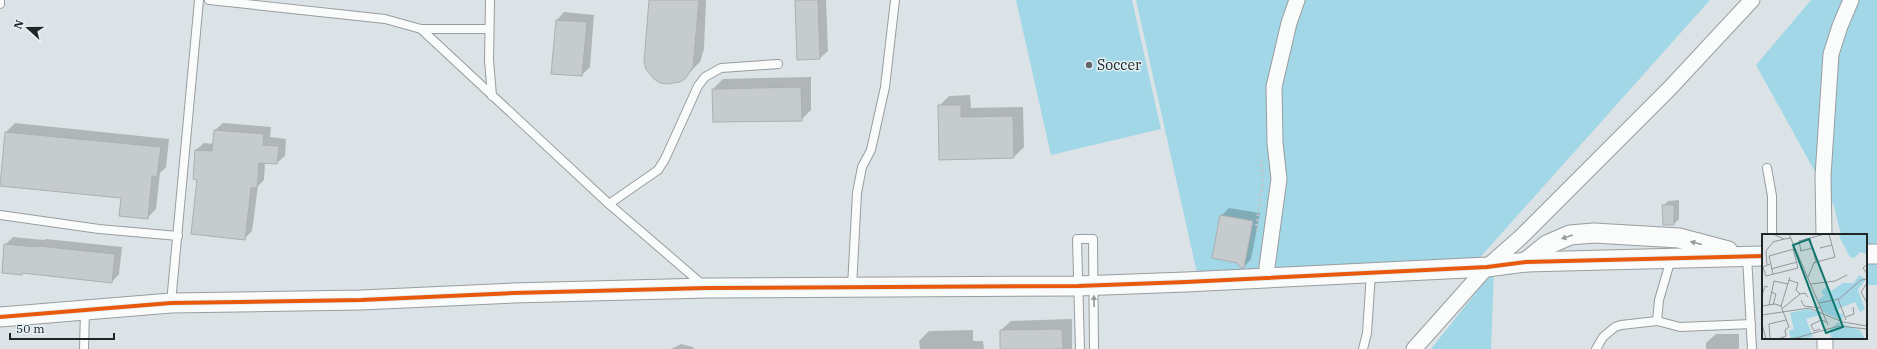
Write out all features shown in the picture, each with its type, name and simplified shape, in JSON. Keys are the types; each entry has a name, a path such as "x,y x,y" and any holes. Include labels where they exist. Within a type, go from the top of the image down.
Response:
{"street":[{"path":"1268,278 1268,253 1279,179 1275,143 1274,87 1289,23 1297,0"},
{"path":"1414,349 1487,267 1520,238 1664,93 1752,0"},
{"path":"1824,234 1823,176 1831,54 1840,26 1851,0"},
{"path":"1526,262 1547,245 1570,235 1594,233 1679,238 1755,256"},
{"path":"0,317 171,303 361,300 513,293 707,288 1086,285 1186,282 1487,267 1526,262 1755,256"}],"lane":[{"path":"171,303 199,0"},
{"path":"209,0 385,19 421,29 489,29"},
{"path":"490,0 489,29 492,96"},
{"path":"852,288 857,193 862,167 871,150 885,87 895,0"},
{"path":"421,29 609,204 707,288"},
{"path":"609,204 658,170 665,159 698,86 705,77 721,68 778,64"},
{"path":"1767,168 1772,196 1772,234"},
{"path":"0,215 99,229 178,236"},
{"path":"1086,285 1076,239 1093,239 1086,285 1080,345 1094,345 1086,285"},
{"path":"1752,349 1751,324 1755,256"},
{"path":"1658,321 1658,300 1671,259"},
{"path":"1363,349 1367,333 1371,272"},
{"path":"84,349 85,310"},
{"path":"1596,349 1602,337 1614,327 1621,325 1658,321 1680,327 1751,324"}],"shaded area":[{"name":"Soccer","path":"1016,0 1132,0 1161,129 1051,155"},
{"path":"1136,0 1710,0 1467,272 1197,273"},
{"path":"1811,0 1877,0 1877,285 1867,285 1867,234 1841,234 1834,206 1756,65"},
{"path":"1494,270 1491,349 1431,349"}],"building":[{"path":"649,0 699,0 693,67 686,78 680,82 667,84 660,83 654,79 646,69 644,62"},
{"path":"795,0 818,0 820,59 797,60"},
{"path":"556,20 587,22 582,76 551,74"},
{"path":"801,87 802,121 713,122 712,89"},
{"path":"938,105 961,105 961,117 1013,116 1014,158 939,160"},
{"path":"214,130 264,134 263,145 279,146 277,164 259,163 257,188 251,188 245,240 191,234 197,180 193,179 195,150 212,151"},
{"path":"5,132 161,147 157,177 152,176 148,219 119,216 121,198 0,186"},
{"path":"1662,205 1674,205 1674,225 1663,225"},
{"path":"1220,215 1253,221 1244,268 1241,268 1237,263 1212,258"},
{"path":"4,244 115,254 112,283 22,273 22,275 2,273"},
{"path":"1062,329 1063,349 1000,349 1000,330"}],"cycle path":[{"path":"0,317 171,303 361,300 513,293 707,288 1078,286 1487,267 1526,262 1762,256"}],"place":[{"name":"Soccer","path":"1089,65"}]}
